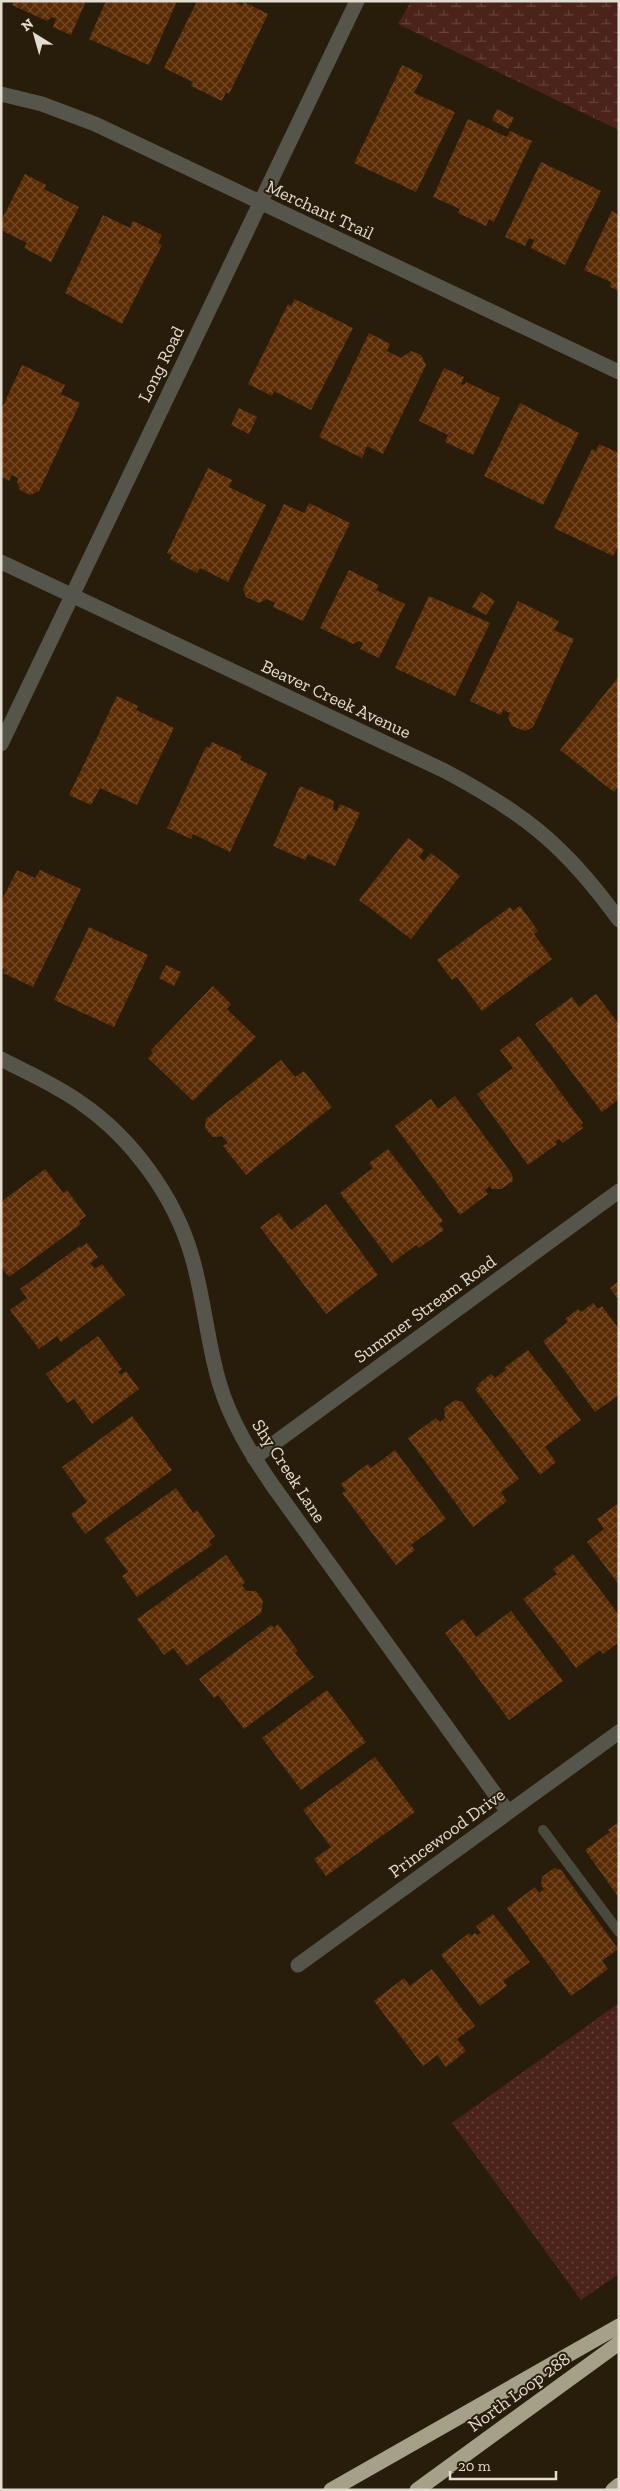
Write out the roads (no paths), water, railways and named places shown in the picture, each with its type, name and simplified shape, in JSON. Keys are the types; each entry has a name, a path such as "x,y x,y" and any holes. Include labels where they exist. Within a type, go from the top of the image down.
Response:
{"highway":[{"path":"331,2490 619,2326"},
{"name":"North Loop 288","path":"417,2490 619,2342"},
{"path":"613,2490 619,2486"}],"street":[{"name":"Long Road","path":"1,744 259,202 357,1"},
{"name":"Merchant Trail","path":"1,94 42,104 95,124 619,372"},
{"name":"Beaver Creek Avenue","path":"1,562 445,771 497,799 562,849 589,879 619,920"},
{"name":"Shy Creek Lane","path":"1,1059 55,1086 105,1121 144,1165 162,1191 174,1211 192,1255 214,1364 224,1398 254,1458 508,1812"},
{"name":"Summer Stream Road","path":"254,1458 619,1190"},
{"name":"Princewood Drive","path":"298,1965 619,1732"}],"waterway":[{"path":"543,1830 619,1932"}]}
